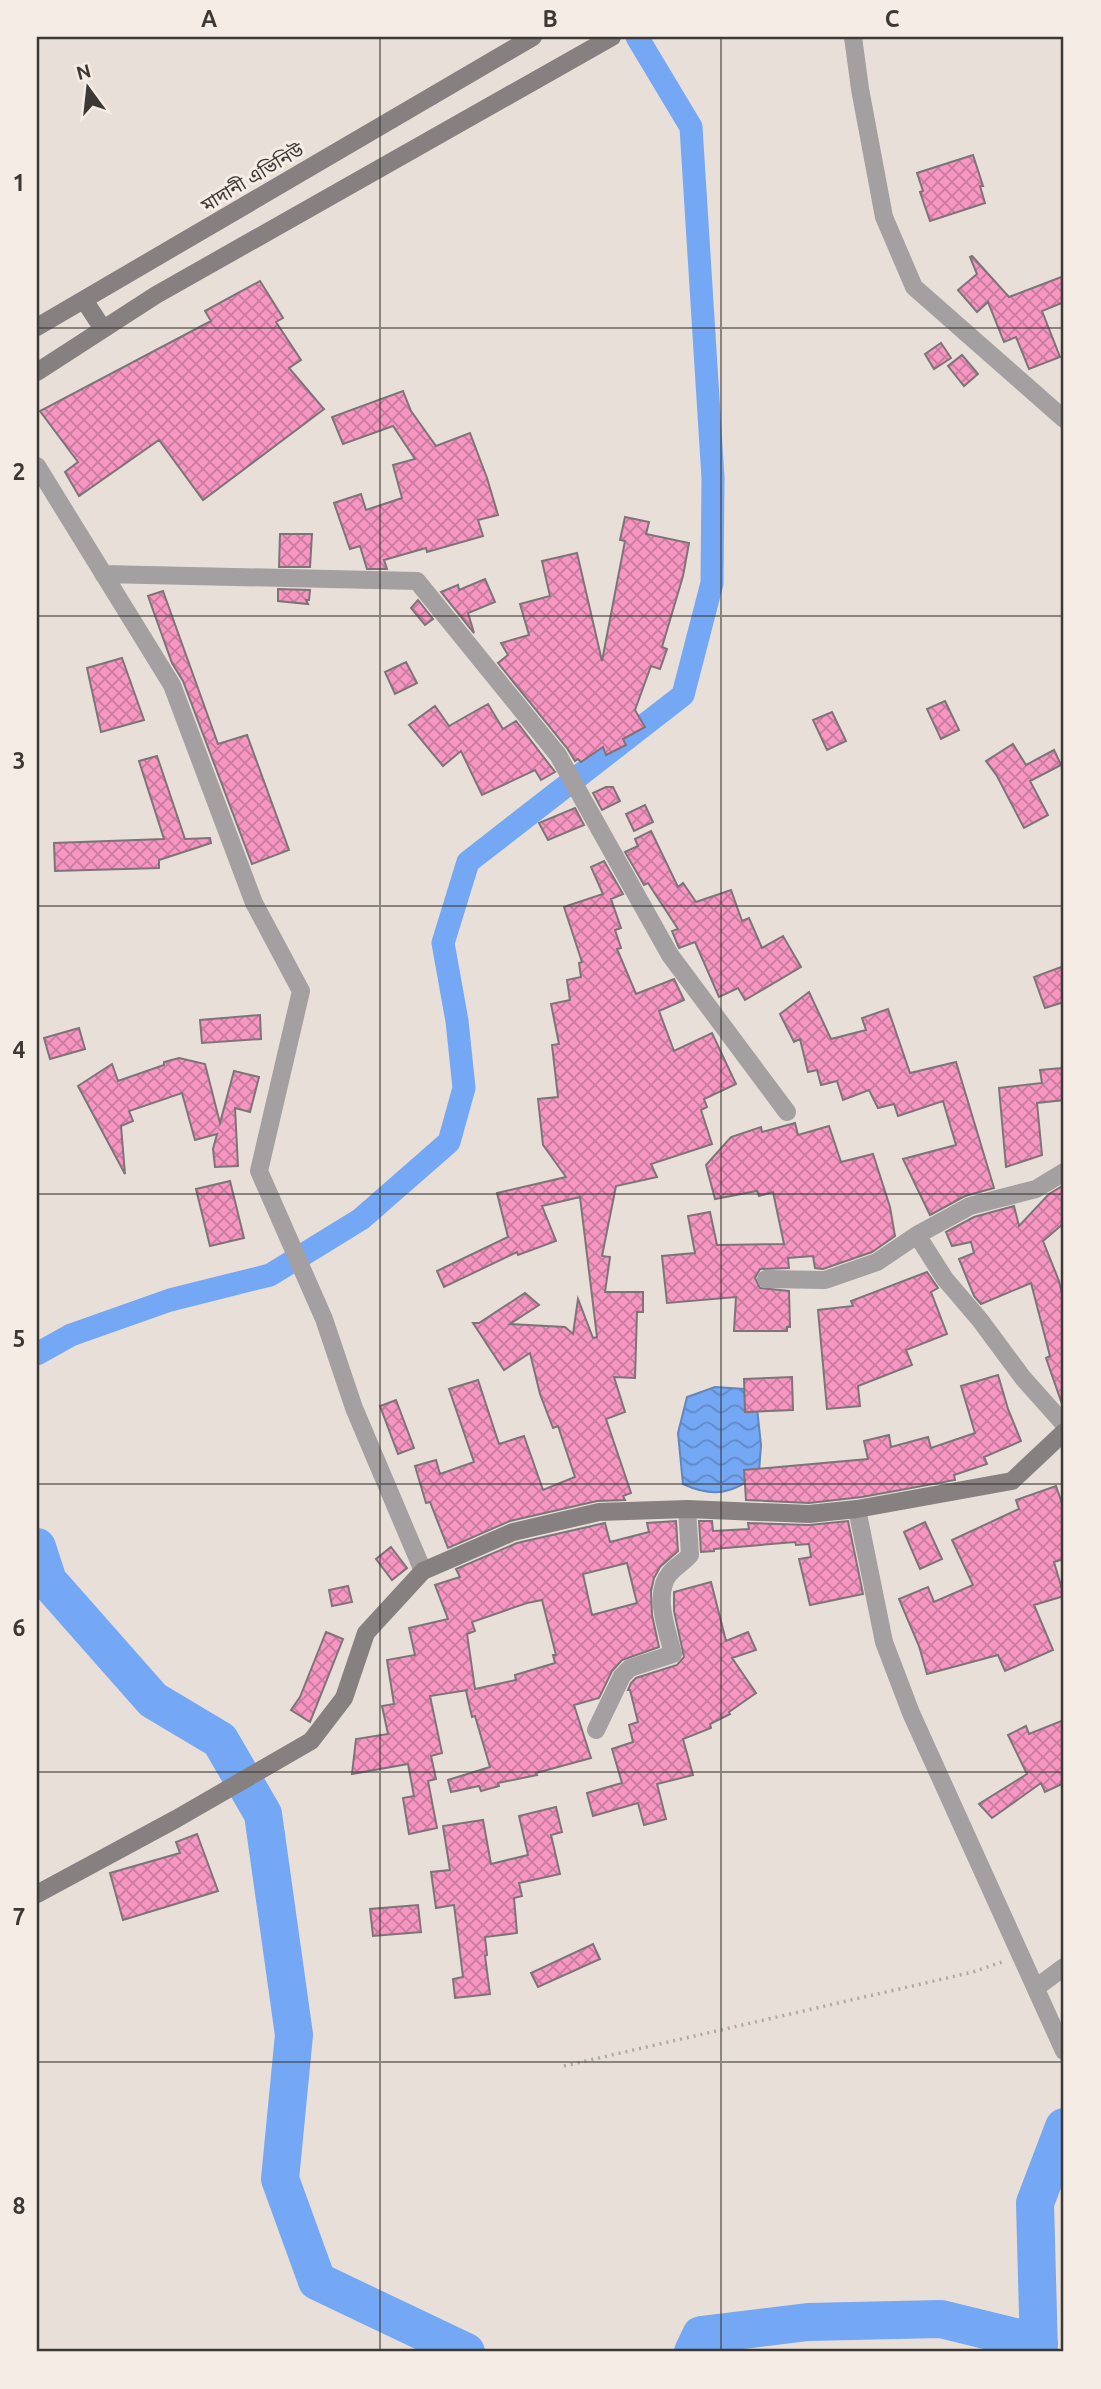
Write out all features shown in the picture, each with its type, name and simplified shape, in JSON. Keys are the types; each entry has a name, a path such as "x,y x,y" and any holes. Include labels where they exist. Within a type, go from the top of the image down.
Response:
{"main road":[{"name":"মাদানী এভিনিউ","path":"37,327 533,37"},
{"path":"37,372 156,295 611,37"},
{"path":"84,300 103,329"},
{"path":"37,1894 176,1819 311,1741 344,1698 366,1633 423,1571 513,1532 599,1512 687,1509 809,1514 857,1509 1012,1481 1064,1432"}],"street":[{"path":"853,37 884,217 914,287 1064,419"},
{"path":"37,466 172,685 254,903 301,991 259,1171 324,1320 354,1408 423,1571"},
{"path":"103,574 417,581 558,755 670,955 787,1112"},
{"path":"766,1279 825,1280 877,1262 917,1235 970,1206 1036,1189 1064,1172"},
{"path":"917,1235 945,1279 980,1320 1023,1378 1064,1424"},
{"path":"596,1730 622,1676 629,1668 673,1654 663,1614 663,1592 669,1573 690,1555 687,1509"},
{"path":"857,1509 884,1642 911,1713 1061,2045"},
{"path":"1037,1987 1064,1967"}],"path":[{"path":"564,2066 973,1972 1021,1955"}],"water":[{"path":"715,1387 745,1389 757,1408 761,1445 759,1472 741,1485 723,1492 704,1491 683,1484 678,1433 687,1397"}],"building":[{"path":"973,155 983,186 980,186 985,203 930,221 917,173"},
{"path":"972,256 1009,297 1064,276 1064,302 1042,311 1060,357 1029,369 1016,337 1004,342 988,302 977,312 958,290 977,274 970,257"},
{"path":"260,281 283,318 276,322 301,360 289,368 324,409 203,500 159,440 79,496 65,472 78,462 40,411 211,321 205,311"},
{"path":"941,343 951,358 934,369 925,354"},
{"path":"962,355 978,374 964,386 948,366"},
{"path":"403,391 411,411 436,446 470,433 498,515 478,520 483,536 427,552 426,548 384,560 387,569 367,569 360,546 350,549 334,503 361,494 366,510 402,498 393,465 415,459 393,426 343,444 332,417"},
{"path":"625,517 649,522 646,534 689,543 683,576 662,647 667,649 660,669 651,666 635,710 645,727 623,739 626,745 606,755 603,747 581,762 578,759 575,761 498,663 508,655 501,643 529,635 520,604 550,596 542,561 577,553 602,661 625,541 620,540"},
{"path":"280,534 312,534 310,567 279,567"},
{"path":"485,579 495,602 468,613 474,633 441,592 458,585 459,590"},
{"path":"278,589 310,590 309,600 306,600 308,604 278,601"},
{"path":"163,591 218,744 247,735 289,850 252,864 148,596"},
{"path":"418,600 433,619 425,625 411,608"},
{"path":"122,658 144,720 101,732 87,668"},
{"path":"406,662 417,683 395,694 385,672"},
{"path":"945,701 959,730 941,739 927,709"},
{"path":"488,704 503,729 516,721 555,772 541,780 535,770 482,795 461,751 443,766 409,725 435,706 449,726"},
{"path":"832,712 846,741 827,750 813,720"},
{"path":"1013,744 1026,765 1054,750 1061,765 1030,781 1048,815 1024,828 997,776 986,761"},
{"path":"157,756 185,839 210,838 211,843 159,860 159,868 55,871 54,843 164,839 139,761"},
{"path":"613,787 620,801 602,810 593,793"},
{"path":"645,805 653,822 634,831 626,814"},
{"path":"575,808 584,825 548,840 539,823"},
{"path":"651,831 678,887 683,883 696,902 731,890 742,921 749,918 762,948 783,936 801,967 745,1000 738,988 719,997 695,942 679,948 672,931 678,929 648,883 644,885 625,852 638,846 635,839"},
{"path":"604,861 623,894 611,899 621,928 615,930 621,948 617,949 636,994 674,979 684,1000 659,1011 674,1051 712,1033 736,1084 704,1099 707,1107 701,1110 712,1144 651,1164 657,1177 616,1186 602,1256 610,1257 605,1292 643,1292 643,1312 637,1312 635,1378 614,1377 625,1412 606,1419 631,1493 623,1496 625,1500 597,1501 510,1521 448,1548 430,1502 426,1503 415,1466 436,1460 440,1474 474,1462 449,1389 478,1380 499,1444 524,1436 543,1490 575,1477 558,1426 553,1428 540,1394 530,1353 504,1370 473,1323 479,1323 525,1293 539,1305 510,1324 565,1327 573,1334 578,1299 593,1338 597,1337 580,1197 542,1206 556,1241 518,1255 517,1252 444,1287 437,1271 508,1237 497,1193 566,1177 543,1145 538,1099 558,1097 552,1045 559,1044 551,1004 570,1000 567,980 581,977 579,963 582,962 564,907 603,894 591,867"},
{"path":"1064,966 1064,1002 1045,1008 1034,977"},
{"path":"809,992 831,1039 866,1030 862,1018 888,1009 910,1073 956,1062 994,1188 965,1196 930,1215 903,1159 956,1145 943,1101 898,1116 894,1104 878,1108 869,1090 843,1100 837,1081 821,1085 817,1070 808,1072 800,1039 794,1042 780,1014"},
{"path":"260,1015 261,1039 202,1043 200,1020"},
{"path":"79,1028 85,1049 50,1059 44,1038"},
{"path":"179,1058 205,1064 220,1123 234,1071 259,1077 250,1112 235,1108 238,1166 215,1167 213,1149 217,1134 195,1140 182,1093 129,1111 133,1121 121,1126 125,1174 78,1086 112,1064 118,1081"},
{"path":"1062,1068 1064,1100 1037,1103 1042,1155 1006,1167 999,1088 1042,1083 1040,1070"},
{"path":"795,1123 798,1135 829,1126 841,1162 873,1154 890,1207 895,1236 872,1252 823,1269 815,1268 813,1256 788,1258 789,1268 760,1269 755,1278 760,1288 789,1291 790,1327 787,1327 787,1331 734,1331 736,1297 667,1303 662,1256 695,1253 688,1216 710,1212 717,1245 784,1244 773,1192 759,1196 757,1191 715,1199 706,1165 731,1137 761,1127 762,1132"},
{"path":"230,1181 244,1238 210,1246 196,1189"},
{"path":"1064,1185 1064,1223 1043,1241 1059,1281 1064,1302 1062,1404 1046,1358 1050,1356 1031,1283 981,1304 974,1296 959,1259 974,1253 971,1242 952,1246 946,1232 974,1217 1014,1206 1019,1226 1049,1194"},
{"path":"927,1272 938,1288 931,1292 947,1334 906,1350 912,1365 858,1386 860,1406 827,1409 818,1310 853,1306 851,1301"},
{"path":"998,1375 1021,1441 984,1457 987,1464 954,1475 955,1480 862,1497 809,1503 746,1500 744,1470 868,1459 864,1441 889,1435 891,1447 928,1437 931,1448 975,1433 961,1386"},
{"path":"792,1377 793,1410 745,1412 744,1379"},
{"path":"396,1400 414,1448 398,1454 380,1406"},
{"path":"1056,1486 1064,1509 1064,1559 1054,1562 1064,1596 1034,1605 1053,1650 1005,1671 998,1655 927,1674 919,1646 899,1599 928,1587 934,1602 973,1585 952,1540 1019,1509 1016,1500"},
{"path":"676,1521 678,1551 660,1567 651,1591 652,1615 659,1647 622,1660 612,1671 599,1698 574,1705 591,1758 536,1773 537,1775 498,1783 499,1786 481,1791 479,1786 451,1792 448,1780 490,1767 475,1716 472,1717 466,1691 468,1690 430,1696 442,1753 431,1756 436,1779 428,1781 437,1828 409,1834 403,1798 414,1796 408,1764 352,1774 356,1739 388,1734 382,1706 394,1704 387,1660 415,1655 409,1628 448,1619 435,1585 460,1577 456,1569 517,1543 605,1523 610,1542 649,1532 647,1523","holes":["627,1563 637,1603 592,1615 583,1574","542,1600 556,1655 553,1655 555,1663 515,1675 516,1680 475,1689 467,1634 475,1631 472,1622"]},
{"path":"699,1521 712,1521 713,1531 749,1529 748,1523 809,1525 848,1521 863,1594 810,1605 799,1559 811,1557 809,1544 796,1545 795,1542 701,1552"},
{"path":"925,1522 942,1559 920,1569 904,1532"},
{"path":"391,1547 407,1568 392,1580 376,1559"},
{"path":"711,1582 726,1641 748,1632 756,1650 732,1658 756,1693 729,1712 730,1714 710,1724 711,1728 683,1739 693,1775 657,1784 666,1819 644,1825 638,1803 593,1816 587,1793 622,1783 612,1749 633,1742 629,1725 638,1722 628,1690 631,1683 636,1678 677,1665 684,1657 674,1611 674,1592"},
{"path":"348,1586 352,1602 332,1606 329,1590"},
{"path":"326,1632 343,1639 310,1722 291,1710 300,1697"},
{"path":"1064,1720 1064,1783 1045,1792 1041,1783 992,1818 979,1804 1027,1774 1008,1735 1026,1726 1029,1734"},
{"path":"556,1807 562,1832 551,1835 560,1874 519,1883 522,1896 514,1898 517,1933 485,1937 490,1994 455,1998 453,1979 463,1977 454,1905 436,1908 431,1872 450,1870 443,1826 483,1820 491,1864 528,1855 519,1816"},
{"path":"197,1834 218,1891 123,1920 110,1873 180,1853 176,1842"},
{"path":"418,1905 421,1932 373,1936 370,1909"},
{"path":"593,1944 600,1959 538,1987 531,1973"}],"waterway":[{"path":"37,1354 71,1335 170,1300 270,1275 361,1219 449,1142 464,1088 457,1021 443,943 468,862 683,695 712,583 713,478 691,127 637,37"},
{"path":"37,1547 48,1581 153,1700 220,1740 263,1814 294,2035 280,2179 317,2281 466,2352"},
{"path":"1039,2352 1035,2203 1064,2127"},
{"path":"693,2352 701,2335 808,2322 941,2319 1039,2343"}]}
